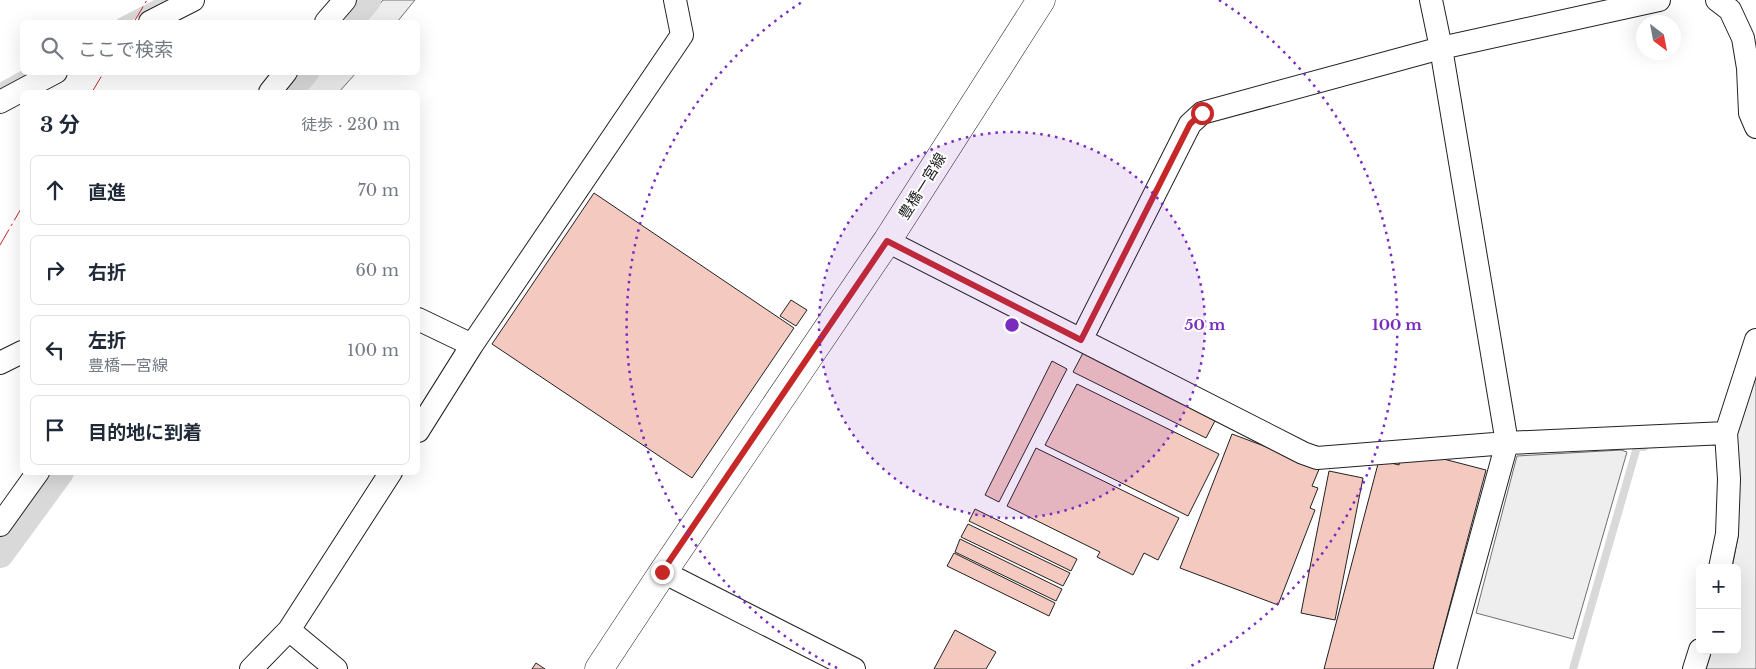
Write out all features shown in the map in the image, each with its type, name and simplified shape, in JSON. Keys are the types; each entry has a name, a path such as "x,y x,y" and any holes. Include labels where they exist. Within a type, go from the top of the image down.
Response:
{"main road":[{"name":"豊橋一宮線","path":"599,669 662,572 887,241 1041,0"}],"street":[{"path":"154,20 193,0"},
{"path":"328,20 345,0"},
{"path":"420,428 472,345 682,35 675,0"},
{"path":"1431,0 1441,48 1507,442 1445,669"},
{"path":"1081,340 1190,124 1202,113 1441,48 1659,0"},
{"path":"1717,0 1730,10 1742,38 1748,68 1750,113 1756,127"},
{"path":"22,90 50,75"},
{"path":"272,90 284,75"},
{"path":"0,102 20,91"},
{"path":"887,241 1303,454 1317,458 1507,442 1726,433"},
{"path":"420,320 472,345"},
{"path":"1721,564 1727,534 1729,479 1726,433 1756,340"},
{"path":"0,363 20,353"},
{"path":"0,525 36,475"},
{"path":"251,669 290,630 389,475"},
{"path":"662,572 854,669"},
{"path":"290,630 336,669"},
{"path":"1694,669 1699,654"}],"shaded area":[{"path":"383,0 415,0 399,20 366,20"},
{"path":"318,75 354,75 341,90 305,90"},
{"path":"1756,375 1756,669 1706,669 1711,654 1741,654 1741,564 1733,564 1738,537 1737,435"},
{"path":"1621,450 1627,452 1573,639 1476,613 1517,456"}],"building":[{"path":"594,193 794,328 692,478 492,344"},
{"path":"791,300 807,310 796,326 780,316"},
{"path":"1084,351 1217,417 1206,438 1073,372"},
{"path":"1052,361 1067,369 999,502 985,495"},
{"path":"1077,384 1219,454 1188,516 1045,445"},
{"path":"1232,434 1320,467 1312,486 1318,488 1310,508 1315,510 1278,605 1180,568"},
{"path":"1036,448 1179,518 1158,560 1144,553 1133,575 1097,557 1100,552 1007,506"},
{"path":"1432,456 1486,470 1433,669 1324,669 1379,460 1399,465 1401,457"},
{"path":"1329,471 1363,478 1335,620 1301,613"},
{"path":"975,509 1077,559 1071,571 969,521"},
{"path":"968,524 1070,573 1063,586 961,537"},
{"path":"960,539 1062,589 1056,601 955,552"},
{"path":"954,553 1055,603 1049,616 947,566"},
{"path":"955,630 996,652 986,669 934,669"},
{"path":"536,663 545,669 532,669"}],"waterway":[{"path":"124,20 163,0"},
{"path":"350,20 367,0"},
{"path":"0,87 22,75"},
{"path":"290,90 302,75"},
{"path":"1573,669 1637,447 1644,447"},
{"path":"0,554 58,475"}],"power":[{"path":"135,20 147,0"},
{"path":"93,90 102,75"},
{"path":"0,245 20,210"}],"route":[{"path":"662,572 887,241 1081,340 1190,124 1202,113"}]}
